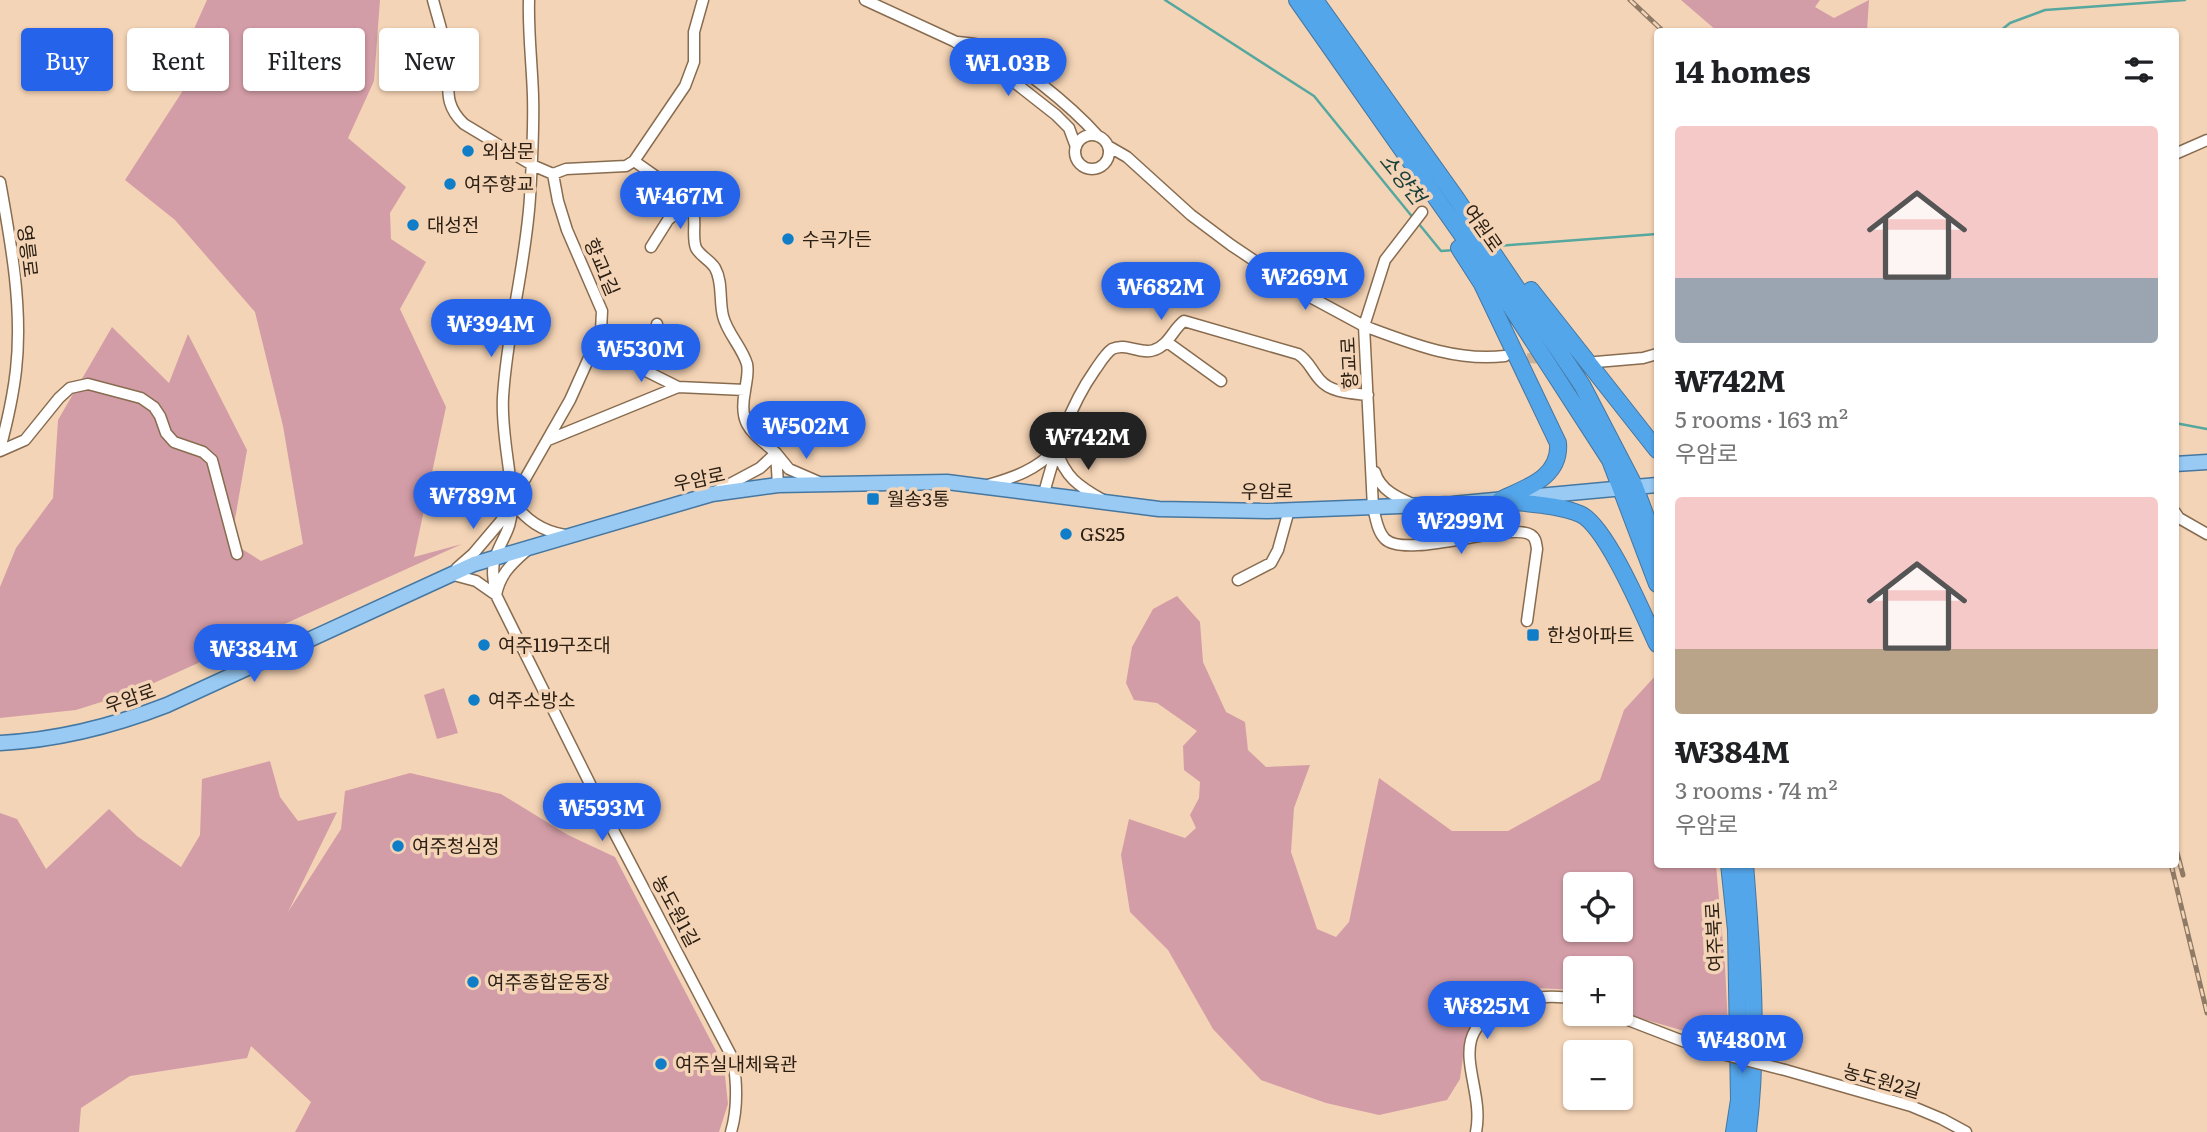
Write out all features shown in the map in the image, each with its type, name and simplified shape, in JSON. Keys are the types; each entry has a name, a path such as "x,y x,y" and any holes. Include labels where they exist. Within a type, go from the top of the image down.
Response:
{"highway":[{"name":"여원로","path":"1297,0 1439,201 1487,281 1627,488"},
{"name":"여원로","path":"1315,0 1456,198 1474,214 1514,275"},
{"path":"1514,275 1654,446"},
{"path":"1514,275 1581,385 1627,488 1654,540"},
{"path":"1487,281 1558,443 1559,451 1554,467 1543,479 1500,500"},
{"path":"1627,488 1654,574"},
{"path":"1500,500 1572,512 1594,524 1630,587 1654,637"},
{"name":"여주북로","path":"1729,868 1736,930 1740,1100 1734,1132"},
{"name":"여주북로","path":"1745,868 1753,1036 1752,1100 1748,1132"}],"main road":[{"path":"2179,464 2207,462"},
{"name":"우암로","path":"0,743 61,736 134,718 474,564 712,494 778,485 947,482 1044,492 1159,509 1289,510 1417,506 1654,485"}],"street":[{"path":"433,0 448,60 447,93 456,116 464,124 553,174 566,169 626,166 634,161 692,73 694,32 702,0"},
{"name":"향교1길","path":"494,559 508,533 512,502 502,425 510,342 523,264 531,164 533,96 529,0"},
{"path":"865,0 954,41 1056,115 1069,128 1076,147"},
{"path":"954,41 977,44 1001,57 1068,106 1108,146 1109,153 1102,165"},
{"path":"1098,136 1084,136 1076,147 1075,154 1083,166 1089,168 1122,164 1137,168"},
{"path":"2179,152 2207,140"},
{"name":"향교로","path":"1108,146 1127,157 1191,215 1231,244 1301,292 1364,326 1373,463 1373,508"},
{"path":"634,161 691,201 696,218 695,245 714,267 719,279 723,318 747,364 743,416 746,425 789,469 823,483"},
{"name":"향교1길","path":"512,502 548,440 595,348 603,320 598,301 567,230 553,174"},
{"name":"영릉로","path":"0,182 15,286 17,345 13,393 0,450"},
{"path":"651,247 667,220 691,201"},
{"path":"1422,212 1385,260 1364,326 1444,353 1469,357 1506,356"},
{"path":"1044,492 1056,449 1083,387 1105,356 1113,349 1124,346 1149,351 1156,349 1167,342 1177,326 1184,321 1298,354 1307,360 1321,382 1331,388 1368,395"},
{"path":"657,324 653,350 644,370 678,387 745,390"},
{"path":"1167,342 1221,381"},
{"path":"1596,362 1654,355"},
{"path":"0,450 25,440 70,388 88,384 141,398 154,407 166,433 174,442 203,452 212,460 237,554"},
{"path":"548,440 678,387"},
{"path":"986,485 1032,470 1056,449"},
{"path":"1056,449 1061,466 1072,480 1109,503"},
{"path":"776,453 778,485"},
{"path":"712,494 760,468 776,453"},
{"path":"1373,463 1377,478 1385,488 1417,506"},
{"path":"450,574 489,537 512,502 538,527 572,536"},
{"path":"1373,508 1379,532 1385,540 1394,544 1458,540 1518,531 1529,533 1535,539 1537,549 1527,621"},
{"path":"1238,580 1271,563 1278,550 1289,510"},
{"path":"2179,518 2207,534"},
{"path":"450,574 476,581 496,595 499,580 508,567 528,549"},
{"name":"농도원1길","path":"494,559 496,595 612,828 733,1059 737,1082 731,1132"},
{"path":"1476,1132 1477,1104 1469,1053 1469,1041 1475,1029 1498,1010 1523,1000 1544,996 1563,998"},
{"name":"농도원2길","path":"1633,1022 1706,1050 1911,1106 1966,1132"}],"shaded area":[{"path":"207,0 380,0 374,81 348,138 406,187 390,213 391,239 426,262 400,309 446,407 414,557 462,544 136,691 76,710 0,718 0,587 16,548 53,498 58,420 112,327 169,383 188,334 247,450 231,542 261,561 303,544 283,426 255,312 175,220 125,180 182,91 229,91 229,28 194,28"},
{"path":"1681,0 1820,0 1815,7 1834,18 1869,0 1867,28 1714,28"},
{"path":"1177,596 1200,622 1203,662 1226,712 1245,722 1248,750 1266,767 1310,765 1294,808 1291,852 1317,929 1336,937 1349,922 1379,778 1452,831 1508,831 1600,780 1624,710 1654,677 1654,868 1716,868 1729,1044 1633,1016 1633,956 1563,956 1563,989 1535,988 1488,1007 1466,1035 1460,1079 1447,1100 1379,1115 1326,1103 1261,1080 1213,1029 1168,950 1130,912 1121,855 1129,819 1185,838 1196,828 1190,815 1199,798 1200,782 1184,770 1183,746 1197,731 1157,703 1134,700 1126,683 1132,647 1153,609"},
{"path":"444,688 458,733 437,739 424,695"},
{"name":"여주종합운동장","path":"270,761 280,797 298,821 337,812 288,912 341,829 345,791 410,773 501,794 568,835 615,857 724,1066 728,1104 719,1132 295,1132 311,1102 251,1046 247,1058 130,1076 81,1108 79,1132 0,1132 0,813 17,819 46,869 109,809 137,836 181,867 200,835 202,779"}],"waterway":[{"name":"소양천","path":"1165,0 1314,96 1414,219"},
{"name":"소양천","path":"2004,28 2010,23 2045,10 2185,0"},
{"name":"소양천","path":"1419,224 1441,251 1455,250"},
{"name":"소양천","path":"1497,246 1654,234"},
{"path":"2179,424 2207,429"}],"tunnel":[{"path":"1512,357 1590,362"}],"railway":[{"path":"1630,0 1660,28"},
{"path":"2179,860 2183,875"},
{"path":"2172,868 2207,1013"}],"place":[{"name":"외삼문","path":"468,151"},
{"name":"여주향교","path":"450,184"},
{"name":"대성전","path":"413,225"},
{"name":"수곡가든","path":"788,239"},
{"name":"월송3통","path":"873,499"},
{"name":"GS25","path":"1066,534"},
{"name":"한성아파트","path":"1533,635"},
{"name":"여주119구조대","path":"484,645"},
{"name":"여주소방소","path":"474,700"},
{"name":"여주청심정","path":"398,846"},
{"name":"여주종합운동장","path":"473,982"},
{"name":"여주실내체육관","path":"661,1064"}]}
